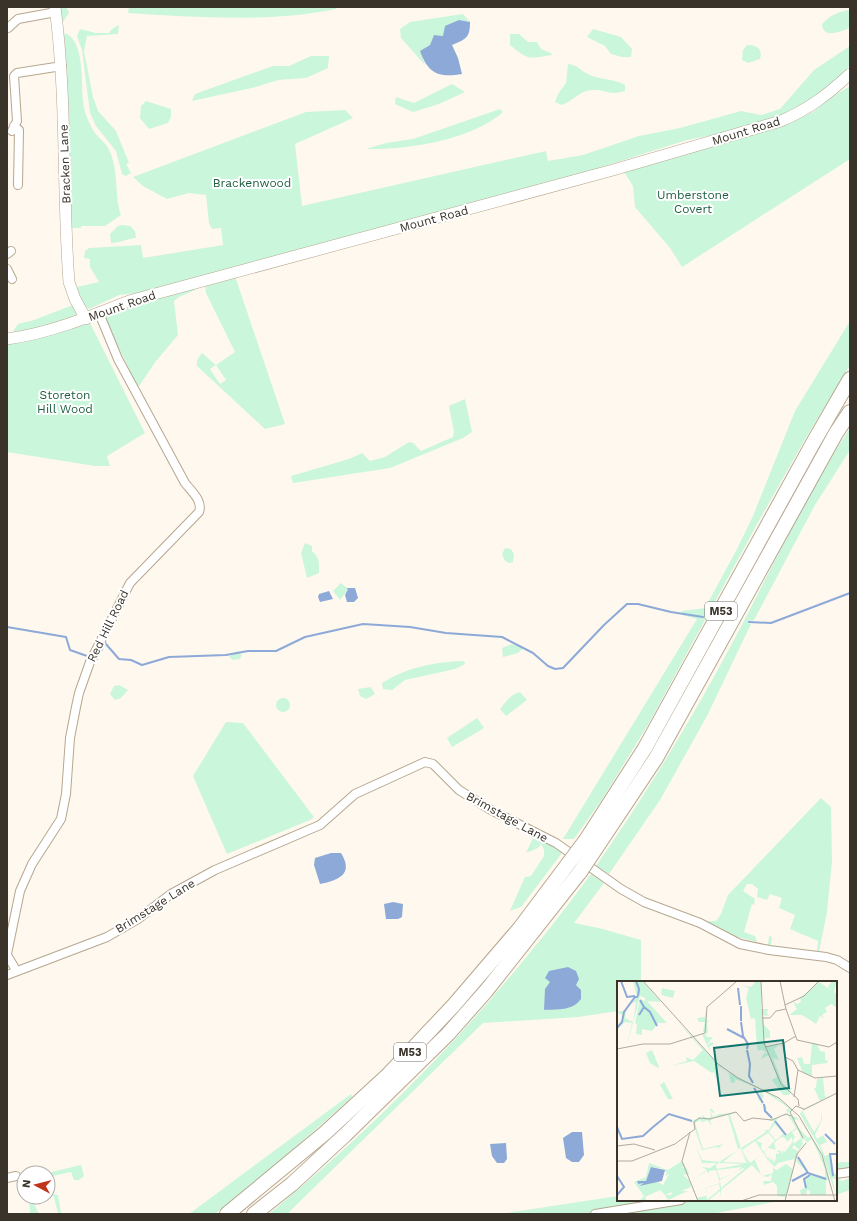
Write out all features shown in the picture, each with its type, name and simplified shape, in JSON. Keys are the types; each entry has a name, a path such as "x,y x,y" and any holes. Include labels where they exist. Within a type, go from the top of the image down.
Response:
{"highway":[{"name":"M53","path":"591,844 850,379"},
{"name":"M53","path":"254,1214 292,1184 346,1135 448,1034 486,991 591,844 656,758 836,433 850,412"},
{"name":"M53","path":"227,1214 325,1133 387,1076 459,999 547,894 574,868"}],"main road":[{"name":"Bracken Lane","path":"56,9 62,66 69,282 75,299 86,319"},
{"name":"Mount Road","path":"7,339 49,330 86,319 144,297 598,174 781,121 803,112 826,96 850,74"}],"street":[{"path":"8,28 18,19 56,9"},
{"path":"18,185 19,130 13,128 17,121 14,76 17,73 62,66"},
{"name":"Red Hill Road","path":"7,955 20,891 32,864 61,819 66,794 70,738 78,693 90,662 130,583 199,512 200,508 198,499 185,483 122,366 99,313"},
{"name":"Brimstage Lane","path":"7,975 16,970 107,937 138,919 170,894 215,870 320,825 355,794 425,762 433,764 459,790 491,810 556,843 621,889 644,902 700,923 740,944 769,950 826,957 837,960 850,968"},
{"path":"7,955 16,970"},
{"path":"837,1174 850,1172"},
{"path":"7,1178 16,1176"},
{"path":"595,1214 675,1201"}],"green space":[{"path":"59,7 74,7 67,8 69,13 62,23 60,20"},
{"path":"129,7 336,7 336,9 284,16 232,18 128,13"},
{"path":"850,10 850,28 833,33 826,32 823,29 822,24 831,16"},
{"path":"463,14 470,22 459,20 443,36 434,35 430,45 420,51 425,65 401,38 400,29 410,22"},
{"path":"119,25 118,34 87,36 84,51 93,97 98,111 116,131 129,163 126,164 131,173 126,176 122,174 116,151 96,126 90,113 82,50 77,36 80,29 96,33 109,33 112,29"},
{"path":"593,29 621,37 632,49 631,57 622,57 611,54 605,46 587,37"},
{"path":"65,33 71,37 76,44 79,53 82,74 83,101 87,118 95,133 109,149 115,167 121,215 105,226 81,226 81,228 71,228 62,39"},
{"path":"510,34 519,34 528,42 537,42 541,49 551,53 552,55 533,58 525,56 510,45"},
{"path":"747,45 754,46 760,50 760,59 748,63 742,60 743,50"},
{"name":"Brackenwood","path":"850,46 850,65 835,81 810,100 783,114 739,130 687,140 586,172 138,293 119,295 89,309 82,303 78,293 77,287 99,282 90,267 90,259 84,258 85,251 89,248 141,245 143,258 223,245 221,228 212,229 209,223 206,195 189,193 167,199 143,186 133,177 306,112 345,110 353,118 295,144 302,206 546,151 548,161 583,155 639,136 680,128 741,111 761,115 780,109 814,70"},
{"path":"311,56 329,56 328,68 306,78 278,80 256,87 192,101 195,94 273,66 289,66"},
{"path":"568,64 577,67 592,76 616,81 625,85 625,91 611,93 598,90 588,90 562,105 555,102 558,94 566,83"},
{"path":"452,84 465,92 439,104 413,112 395,104 396,97 414,103"},
{"name":"Umberstone Covert","path":"850,86 850,159 682,267 670,248 635,207 633,186 624,172 786,124 813,112 830,98"},
{"path":"146,101 171,109 171,117 168,123 149,129 140,118 141,106"},
{"path":"500,109 503,112 490,122 457,136 400,148 366,149 386,143 413,139"},
{"path":"118,226 130,226 135,231 136,238 111,243 110,234"},
{"path":"235,276 285,424 265,429 197,366 197,360 202,353 216,365 235,352 206,293 205,283","holes":["216,365 226,380 220,384 210,369"]},
{"path":"195,285 195,290 179,297 174,301 178,335 156,361 139,386 137,385 103,315"},
{"path":"73,305 77,312 76,315 72,317 34,329 12,333 18,324 34,320"},
{"path":"850,321 850,365 804,441 761,517 649,723 603,798 574,839 563,839 697,619 682,615 682,611 705,608 753,516 795,411"},
{"name":"Storeton Hill Wood","path":"90,323 145,433 107,456 110,466 95,466 7,452 7,343 46,336"},
{"path":"465,399 472,432 463,438 390,468 293,483 291,476 349,459 362,453 370,461 385,457 409,442 413,443 421,451 453,437 454,432 449,406"},
{"path":"850,428 850,450 815,505 754,620 749,621 749,624 751,624 707,716 660,800 609,874 596,866 651,783 703,697 804,505"},
{"path":"305,543 312,546 312,551 318,558 319,563 319,573 307,578 301,553"},
{"path":"505,548 511,549 514,554 513,562 509,563 505,561 502,554"},
{"path":"341,583 348,589 340,600 333,591"},
{"path":"512,644 524,648 518,653 503,657 502,648"},
{"path":"237,651 242,655 240,659 233,660 229,657"},
{"path":"464,661 465,664 455,669 405,680 392,690 383,689 382,683 411,669 432,664"},
{"path":"119,685 128,690 121,698 115,700 110,694 114,686"},
{"path":"371,687 375,694 366,699 360,696 358,689"},
{"path":"520,692 527,700 506,716 500,709 511,697"},
{"path":"283,698 288,700 290,705 288,710 283,712 278,710 276,705 278,700"},
{"path":"477,718 484,728 452,747 447,738"},
{"path":"226,722 243,723 314,817 227,854 193,776"},
{"path":"821,798 831,807 832,861 827,912 819,952 817,953 762,944 768,944 769,936 772,937 771,945 812,952 817,951 818,941 790,929 795,915 779,908 782,898 770,894 767,900 757,897 758,889 752,884 747,884 743,891 755,899 754,905 752,904 744,932 755,936 757,942 729,935 705,921 716,921 721,914 728,895"},
{"path":"533,838 550,844 562,853 521,907 510,911 525,877 531,876 544,856 544,849 541,844 538,848 526,853"},
{"path":"591,874 604,883 574,923 599,928 641,940 641,981 617,981 617,1011 578,1017 483,1023 287,1214 269,1214 358,1137 400,1096 480,1011 555,921"},
{"path":"351,1094 352,1097 279,1162 215,1214 189,1214"},
{"path":"850,1162 850,1172 837,1173 837,1164"},
{"path":"81,1165 84,1176 79,1180 74,1180 71,1172 56,1175 56,1171"},
{"path":"837,1178 842,1181 850,1178 850,1190 837,1195"},
{"path":"56,1195 58,1195 61,1213 58,1213 56,1205"},
{"path":"617,1196 617,1201 780,1201 711,1214 500,1214"},
{"path":"29,1205 34,1205 39,1214 30,1214"}],"water":[{"path":"459,20 470,22 468,35 461,41 452,45 458,58 462,74 446,75 435,72 430,69 420,51 430,45 434,35 443,36 445,26"},
{"path":"346,588 355,588 358,598 354,602 347,602 345,595 348,589"},
{"path":"329,591 333,599 320,602 318,597 319,594"},
{"path":"331,853 341,853 345,860 345,871 338,878 320,884 314,865 315,858"},
{"path":"393,902 403,904 402,917 398,919 386,919 384,904"},
{"path":"568,967 576,971 579,979 576,985 581,990 581,999 573,1006 544,1010 545,989 550,982 545,978 549,971"},
{"path":"572,1132 582,1132 584,1155 579,1162 572,1162 566,1158 563,1138"},
{"path":"506,1143 507,1159 504,1163 497,1163 492,1156 490,1144"}],"waterway":[{"path":"749,622 771,623 850,593"},
{"path":"97,659 105,643 119,659 131,660 142,665 169,657 226,655 248,651 276,651 305,637 363,624 410,627 446,633 502,637 533,653 548,666 555,669 563,668 604,625 627,604 638,604 671,612 703,617"},
{"path":"7,627 66,637 70,650 87,656"}]}
